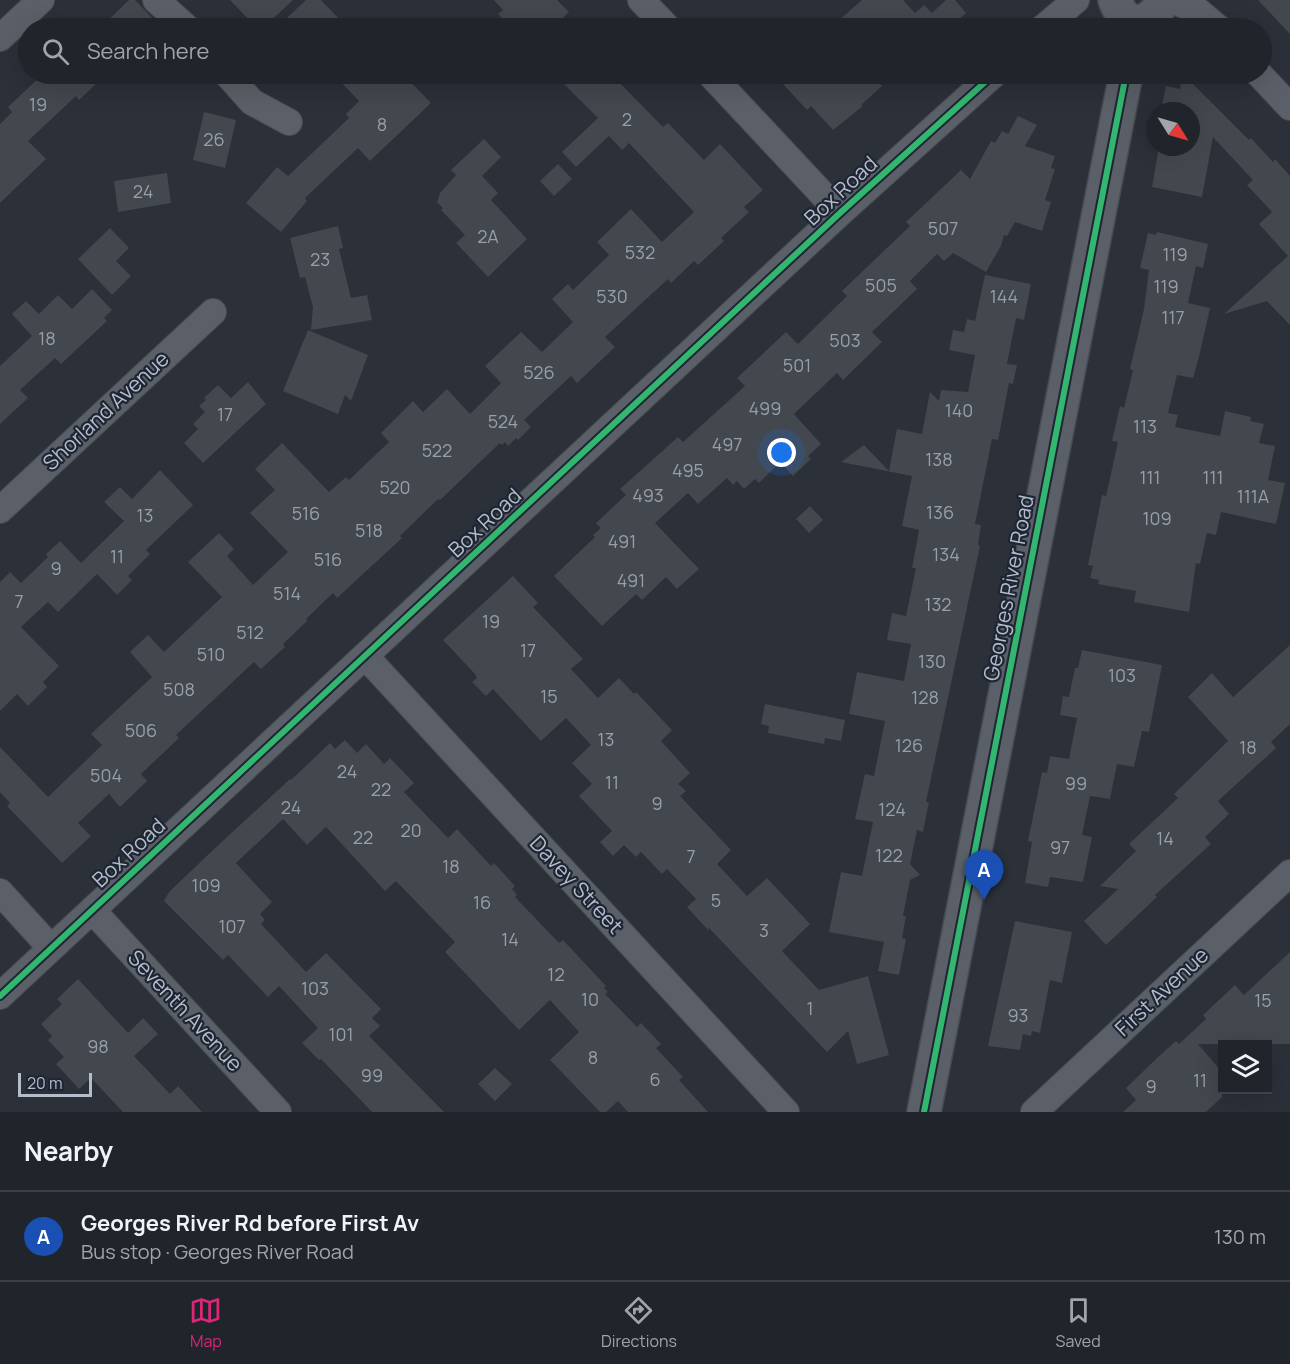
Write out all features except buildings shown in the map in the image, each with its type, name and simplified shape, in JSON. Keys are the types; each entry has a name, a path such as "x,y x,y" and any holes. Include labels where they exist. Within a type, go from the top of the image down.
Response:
{"street":[{"path":"22,18 41,0"},
{"path":"156,0 176,18"},
{"path":"641,0 658,18"},
{"path":"1055,18 1076,0"},
{"path":"1150,18 1164,0"},
{"path":"1172,0 1198,11 1206,18"},
{"path":"0,38 18,21"},
{"path":"236,84 252,102 290,122"},
{"path":"719,84 840,213"},
{"name":"Box Road","path":"0,996 840,213 983,84"},
{"name":"Georges River Road","path":"924,1111 1124,84"},
{"path":"1268,84 1290,107"},
{"name":"Shorland Avenue","path":"0,510 213,312"},
{"name":"Davey Street","path":"366,657 786,1112"},
{"name":"First Avenue","path":"1034,1112 1290,873"},
{"path":"0,892 51,948"},
{"name":"Seventh Avenue","path":"93,910 278,1112"}],"cycle path":[{"path":"0,996 840,213 983,84"},
{"path":"924,1112 1124,84"}],"place":[{"name":"Georges River Rd before First Av","path":"984,900"}]}
